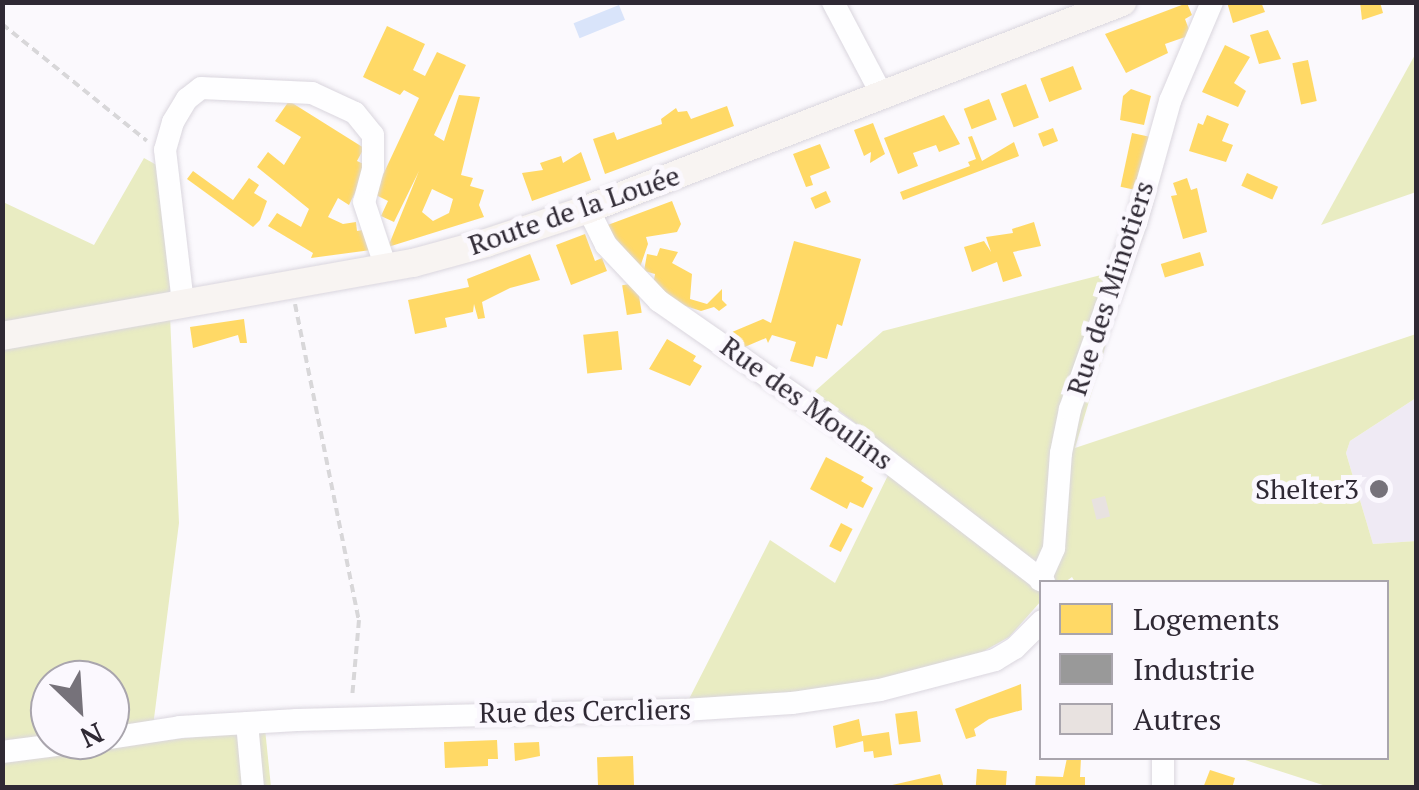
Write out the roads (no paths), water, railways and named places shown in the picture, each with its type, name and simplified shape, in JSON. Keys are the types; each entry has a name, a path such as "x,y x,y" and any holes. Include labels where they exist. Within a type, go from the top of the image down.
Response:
{"main road":[{"name":"Route de la Louée","path":"2,336 386,268 486,243 588,209 1122,2"}],"street":[{"path":"833,2 882,96"},
{"name":"Rue des Minotiers","path":"1042,580 1054,548 1061,453 1070,409 1136,223 1170,101 1212,2"},
{"path":"182,303 165,150 173,122 187,99 201,88 312,93 355,113 374,135 373,170 364,202 386,268"},
{"name":"Rue des Moulins","path":"588,209 606,245 660,301 869,447 1041,580"},
{"name":"Rue des Cercliers","path":"130,736 351,717 684,710 792,702 880,690 995,660 1015,648 1039,624"},
{"path":"247,723 254,788"},
{"path":"2,752 30,748"},
{"path":"1163,760 1163,788"}],"water":[{"path":"619,5 625,20 580,38 574,23"}],"place":[{"name":"Shelter3","path":"1379,489"}]}
